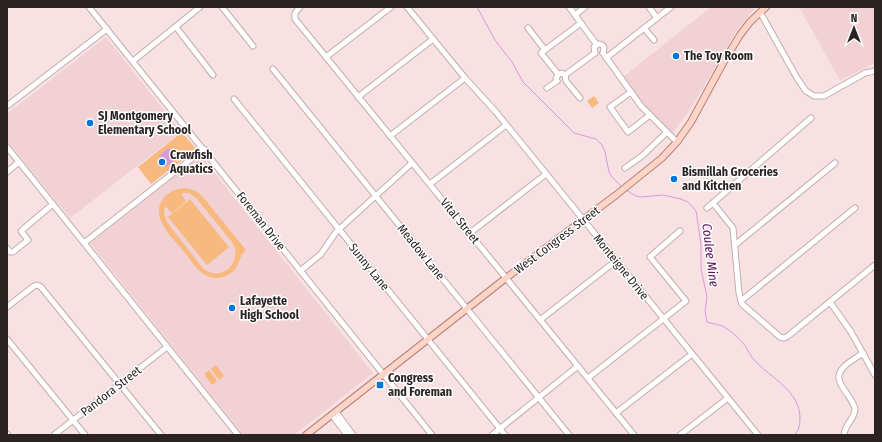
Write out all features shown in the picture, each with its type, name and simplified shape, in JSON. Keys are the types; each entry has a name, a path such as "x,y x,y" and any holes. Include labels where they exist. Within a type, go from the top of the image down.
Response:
{"main road":[{"name":"West Congress Street","path":"306,435 467,308 658,162 677,142 696,114 745,28 766,7"}],"street":[{"name":"Foreman Drive","path":"89,7 432,435"},
{"path":"132,61 200,7"},
{"path":"222,7 253,46"},
{"name":"Vital Street","path":"300,7 295,13 295,19 634,435"},
{"path":"326,57 391,7"},
{"name":"Monteigne Drive","path":"407,7 617,260 758,435"},
{"path":"569,7 596,45"},
{"path":"575,15 585,7"},
{"path":"649,7 657,18"},
{"path":"595,53 604,55 644,28 671,7"},
{"path":"760,12 797,78 806,91 811,95 817,97 824,96 865,73 875,71"},
{"path":"580,98 562,73 558,74 541,53 581,23"},
{"path":"176,27 213,75"},
{"path":"528,28 545,50"},
{"path":"644,28 654,40"},
{"path":"7,106 106,29"},
{"path":"358,97 433,39"},
{"path":"596,45 601,44 604,47 604,55 631,92 650,115 677,142"},
{"path":"595,53 594,49 596,45"},
{"path":"557,81 562,84 566,78 595,53"},
{"name":"Meadow Lane","path":"273,69 569,435"},
{"path":"557,81 556,78 558,74"},
{"path":"390,136 465,78"},
{"path":"547,88 557,81"},
{"path":"631,92 610,107 628,132 650,115"},
{"name":"Sunny Lane","path":"234,99 504,435"},
{"path":"708,208 811,118"},
{"path":"430,184 506,126"},
{"path":"625,168 642,156 667,132"},
{"path":"7,148 235,434"},
{"path":"84,243 204,149"},
{"path":"7,172 19,162"},
{"path":"300,271 321,254 332,237 339,230 412,163"},
{"path":"735,246 835,164"},
{"path":"470,233 546,174"},
{"path":"713,203 731,225 734,236 736,270 741,301 744,306 782,338 788,336 875,265"},
{"path":"7,248 10,252 13,252 28,240 21,231 53,204"},
{"path":"741,301 855,208"},
{"path":"588,378 686,301 650,257 680,230"},
{"path":"540,320 617,260"},
{"path":"7,306 34,286 37,285 41,287 160,435"},
{"path":"830,302 846,324 875,375"},
{"path":"7,339 85,435"},
{"name":"Pandora Street","path":"54,435 167,347"},
{"path":"844,435 844,430 855,410 853,403 840,383 839,373 843,367 863,353"},
{"path":"616,414 692,354"},
{"path":"492,435 578,366"},
{"path":"680,435 728,398"},
{"path":"334,414 347,435"},
{"path":"334,414 354,435"}],"shaded area":[{"path":"711,7 756,7 737,30 691,108 672,134 645,107 623,77"},
{"path":"799,7 875,7 875,63 840,80"},
{"name":"SJ Montgomery Elementary School","path":"106,37 181,132 70,218 7,140 7,114"},
{"path":"594,96 599,103 592,108 587,101"},
{"name":"Crawfish Aquatics","path":"182,132 195,148 186,157 151,184 138,167"},
{"path":"168,148 177,158 166,167 159,156"},
{"name":"Lafayette High School","path":"201,156 373,373 294,435 243,435 90,243"},
{"path":"186,188 196,191 203,197 246,250 236,268 229,274 216,278 202,273 169,235 164,227 159,216 160,204 168,194 179,189","holes":["181,193 189,193 196,198 232,242 235,249 235,256 233,263 224,272 211,273 204,269 167,222 164,214 165,206 172,213 186,201"]},
{"path":"190,199 229,247 207,265 168,217"},
{"path":"216,365 224,376 219,380 211,369"},
{"path":"209,370 217,381 212,385 204,374"}],"waterway":[{"name":"Coulee Mine","path":"477,7 495,40 512,62 523,82 574,133 596,139 602,145 609,172 622,187"},
{"name":"Coulee Mine","path":"626,190 636,196 641,197 663,195 681,199 688,202 696,211 701,244 701,269 707,297 705,311 707,322 722,326 735,335 743,343 755,361 790,393 799,408 799,427 795,435"}],"place":[{"name":"The Toy Room","path":"676,56"},
{"name":"SJ Montgomery Elementary School","path":"90,123"},
{"name":"Crawfish Aquatics","path":"162,162"},
{"name":"Bismillah Groceries and Kitchen","path":"674,179"},
{"name":"Lafayette High School","path":"232,308"},
{"name":"Congress and Foreman","path":"380,385"}]}
